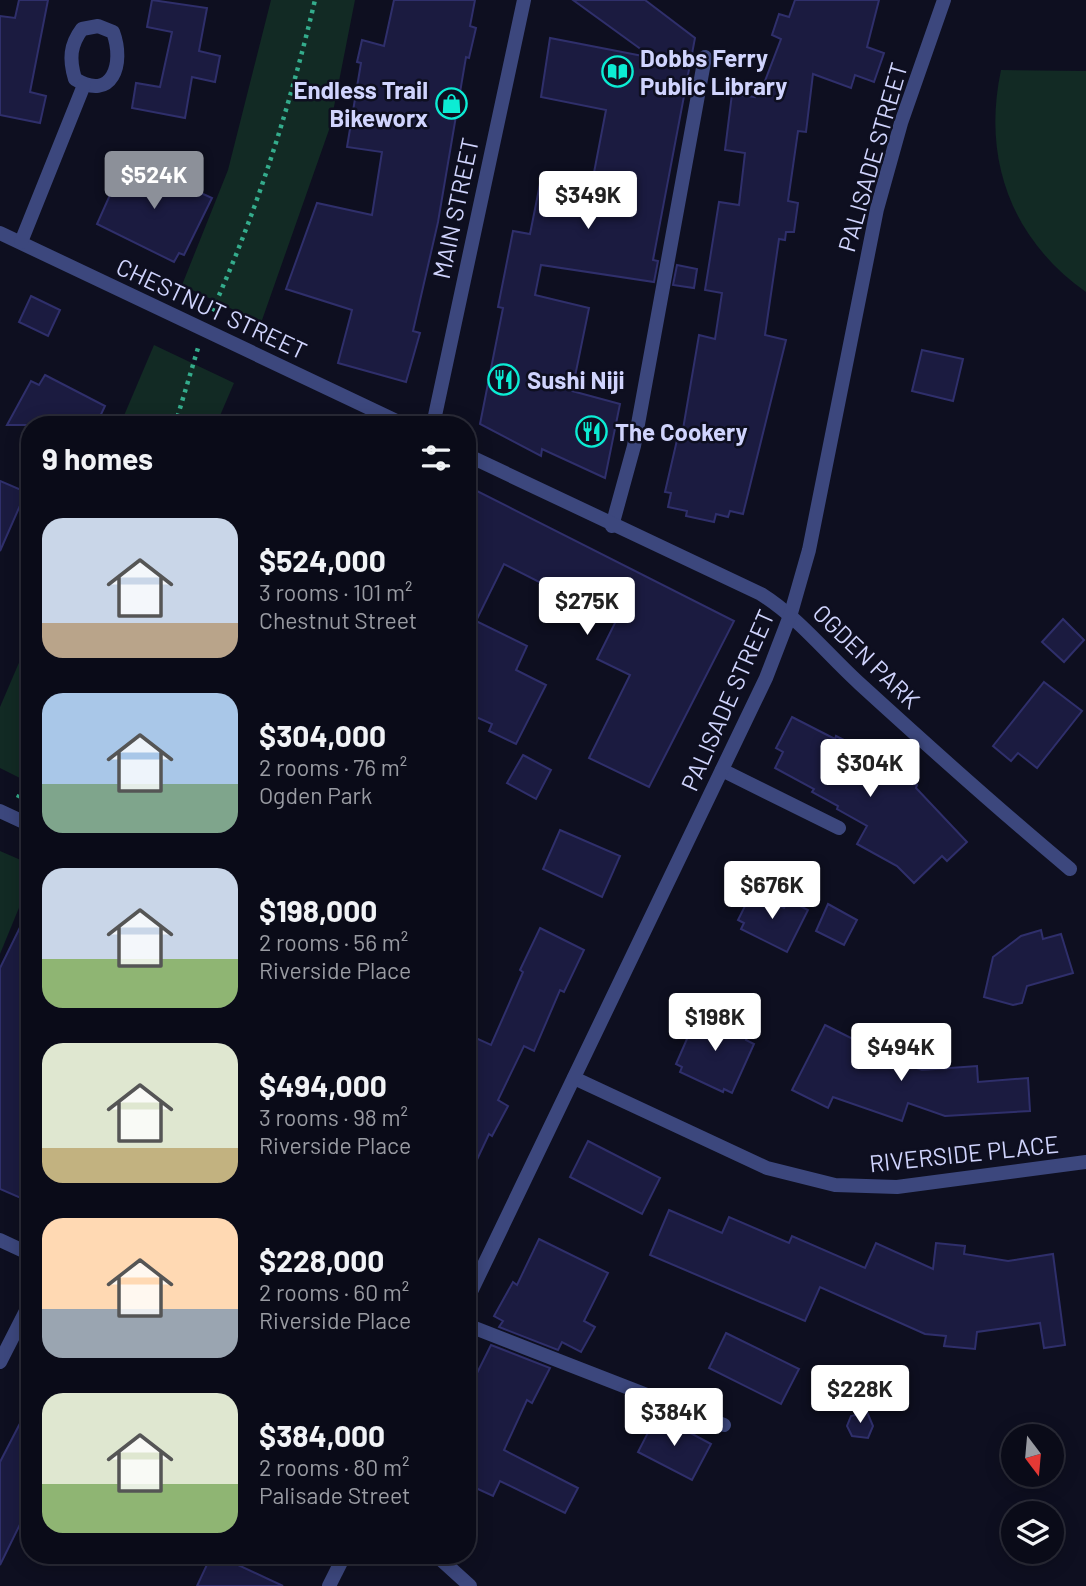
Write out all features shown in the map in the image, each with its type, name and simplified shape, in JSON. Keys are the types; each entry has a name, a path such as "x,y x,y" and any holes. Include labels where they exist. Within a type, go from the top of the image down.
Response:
{"street":[{"name":"MAIN STREET","path":"435,416 524,0"},
{"name":"PALISADE STREET","path":"476,1281 766,678 791,613 809,550 877,209 901,123 944,0"},
{"path":"612,526 634,446 705,57"},
{"path":"21,242 84,85"},
{"name":"CHESTNUT STREET","path":"0,233 386,416"},
{"path":"476,459 612,526 761,594 791,613"},
{"name":"OGDEN PARK","path":"791,613 838,664 982,795 1070,869"},
{"path":"722,770 839,828"},
{"name":"RIVERSIDE PLACE","path":"574,1078 767,1168 835,1185 897,1187 1086,1162"},
{"path":"0,1240 21,1250"},
{"path":"0,1362 21,1321"},
{"path":"476,1329 724,1426"},
{"path":"329,1586 340,1564"},
{"path":"446,1564 470,1586"}],"path":[{"path":"178,416 203,329 225,282 273,152 298,74 315,0"},
{"path":"5,814 21,786"}],"green space":[{"path":"271,0 355,0 330,127 261,323 182,285 228,170"},
{"path":"1001,70 1086,71 1086,292 1060,271 1038,247 1021,222 1008,195 996,135 996,103"},
{"path":"154,345 234,383 220,416 124,416"},
{"path":"21,658 21,778 0,768 0,707"},
{"path":"0,851 21,860 21,903 0,954"}],"building":[{"path":"19,0 48,0 30,92 46,96 40,123 0,115 0,16 15,18"},
{"path":"152,0 207,8 199,51 220,56 215,82 192,77 185,118 132,108 136,83 160,87 172,32 147,27"},
{"path":"394,0 475,0 470,26 476,28 469,58 466,57 438,222 413,331 420,333 406,382 338,363 352,310 286,289 317,203 372,215 382,152 347,147 361,63 357,62 362,40 384,46"},
{"path":"573,0 645,0 695,38 653,260 658,261 654,282 541,265 535,295 589,308 572,391 620,404 605,478 542,449 541,456 480,424 503,308 498,307 513,231 530,234 542,174 592,183 606,110 541,97 550,38 653,58"},
{"path":"795,0 879,0 867,47 884,53 874,82 855,75 851,88 813,74 806,132 798,131 788,201 798,203 794,232 786,232 785,240 779,239 765,335 786,340 743,514 730,511 728,517 716,514 714,522 686,516 687,511 668,507 671,493 665,492 677,440 681,441 699,335 715,339 722,293 705,290 719,202 739,205 745,153 725,150 732,94 755,97 755,93 760,94 781,39 772,35 779,14 789,17"},
{"path":"126,159 212,198 184,255 179,253 174,262 97,224"},
{"path":"677,265 697,269 694,288 673,285"},
{"path":"31,296 60,310 48,336 19,322"},
{"path":"922,350 963,359 953,401 912,391"},
{"path":"45,375 105,406 100,416 21,416 21,425 7,425 31,381 39,385"},
{"path":"0,481 21,490 21,503 0,551"},
{"path":"476,491 734,621 649,787 589,758 630,675 597,659 616,621 504,564 476,621"},
{"path":"1063,619 1084,640 1064,662 1042,642"},
{"path":"476,621 527,646 516,670 546,685 516,744 489,731 492,724 476,717"},
{"path":"1044,682 1082,711 1037,768 1018,753 1011,761 993,746"},
{"path":"792,717 835,739 836,736 858,747 856,752 917,785 916,788 967,842 947,861 942,856 914,883 897,866 857,844 867,826 812,792 814,789 775,768 783,752 776,748"},
{"path":"523,755 551,770 536,799 507,783"},
{"path":"560,830 620,856 602,897 543,869"},
{"path":"752,892 784,908 788,900 808,910 787,952 741,929 744,923 738,920"},
{"path":"828,904 857,920 844,945 816,931"},
{"path":"21,925 21,1198 0,1189 0,968"},
{"path":"540,928 584,950 564,992 560,990 534,1051 524,1046 498,1100 508,1106 492,1136 489,1134 476,1162 476,1038 491,1045 523,972 520,970"},
{"path":"1041,930 1043,939 1061,934 1073,973 1027,986 1022,1003 1013,1005 984,997 993,957 1021,936"},
{"path":"704,1012 749,1032 746,1040 754,1044 732,1093 724,1089 723,1092 680,1072 682,1067 676,1064 697,1016 701,1018"},
{"path":"825,1025 861,1043 859,1048 922,1070 977,1066 978,1082 1028,1078 1030,1111 945,1116 908,1103 902,1121 833,1097 828,1108 792,1090"},
{"path":"588,1141 660,1178 642,1214 570,1177"},
{"path":"669,1210 722,1233 729,1217 789,1243 792,1236 865,1268 876,1243 933,1269 936,1243 965,1246 964,1254 1008,1261 1053,1254 1065,1345 1044,1348 1040,1323 977,1332 975,1349 944,1346 946,1336 925,1334 820,1287 805,1321 650,1255"},
{"path":"539,1239 608,1273 584,1321 595,1327 581,1352 562,1342 558,1350 499,1327 503,1321 494,1316 513,1282 517,1285"},
{"path":"726,1333 799,1369 781,1404 709,1368"},
{"path":"491,1345 550,1368 532,1403 527,1400 504,1450 578,1488 565,1513 500,1481 493,1496 476,1488 476,1375"},
{"path":"867,1412 873,1426 868,1438 852,1436 847,1426 851,1416"},
{"path":"657,1415 711,1444 692,1480 638,1452"},
{"path":"21,1421 21,1522 0,1565 0,1462"},
{"path":"207,1564 236,1564 283,1586 197,1586"}],"place":[{"name":"Dobbs Ferry Public Library","path":"617,71"},
{"name":"Endless Trail Bikeworx","path":"451,103"},
{"name":"Sushi Niji","path":"504,379"},
{"name":"The Cookery","path":"592,431"}]}
